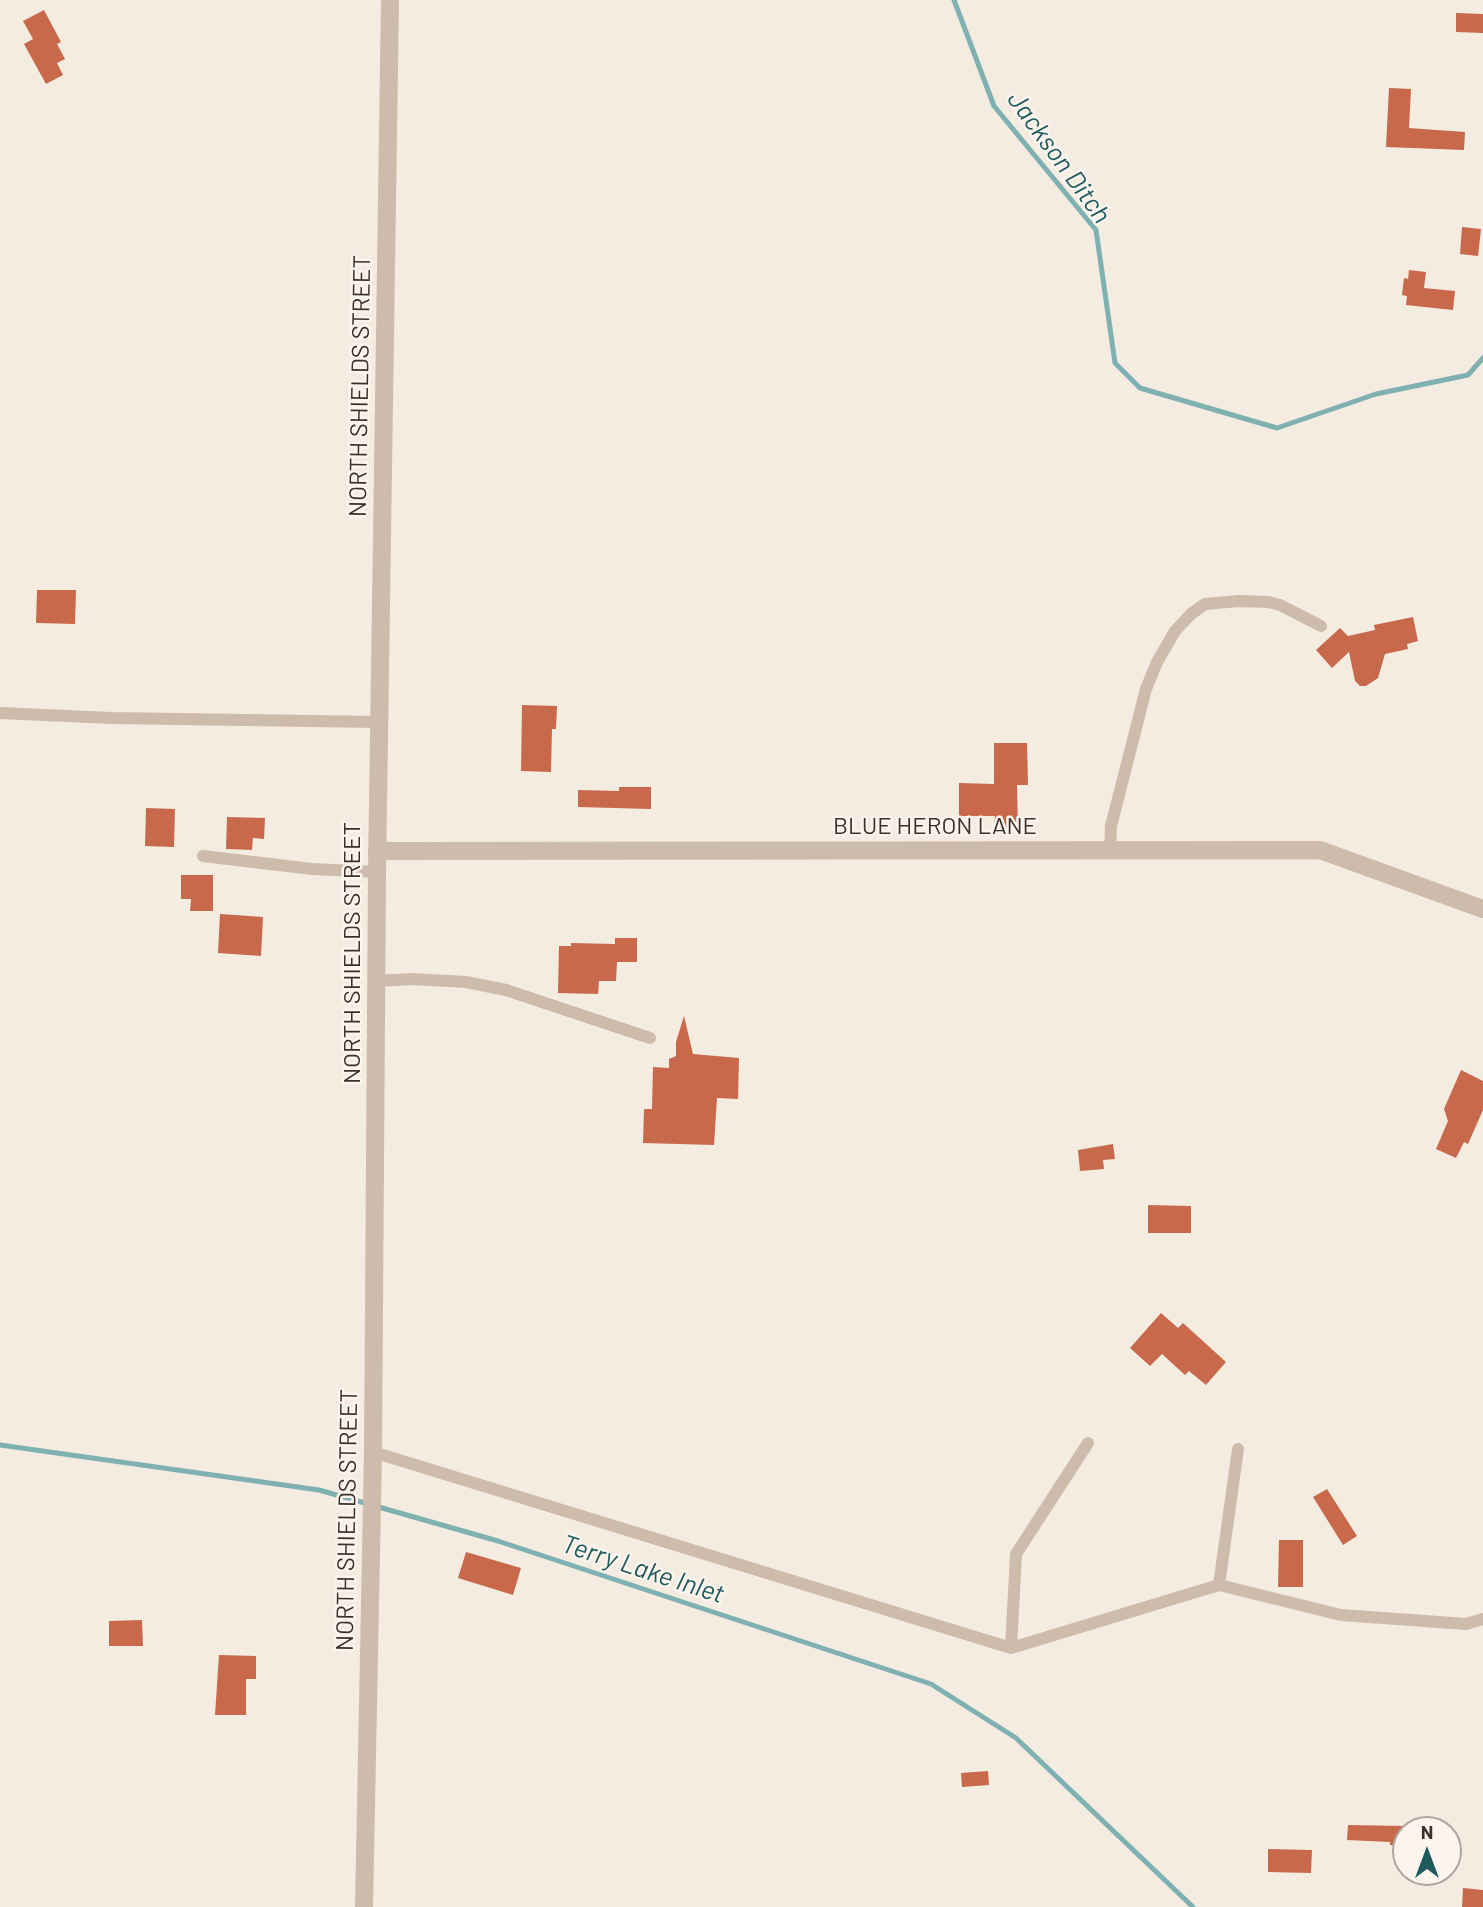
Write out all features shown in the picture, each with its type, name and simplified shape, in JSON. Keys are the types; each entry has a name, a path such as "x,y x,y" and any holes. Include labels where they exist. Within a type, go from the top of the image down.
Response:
{"street":[{"name":"NORTH SHIELDS STREET","path":"364,1907 373,1452 377,851 390,0"},
{"name":"BLUE HERON LANE","path":"377,851 1320,850 1483,909"}],"lane":[{"path":"1110,850 1111,826 1146,689 1175,631 1191,614 1205,604 1268,602 1280,605 1321,626"},
{"path":"0,713 111,718 379,722"},
{"path":"203,856 312,869 377,872"},
{"path":"376,981 413,979 506,990 650,1038"},
{"path":"1011,1648 1016,1554 1088,1443"},
{"path":"1219,1586 1238,1450"},
{"path":"373,1452 1011,1648 1219,1586 1341,1615 1466,1624 1483,1619"}],"building":[{"path":"44,10 61,42 57,44 65,59 57,63 63,75 46,84 24,44 33,39 23,21"},
{"path":"1456,13 1483,14 1483,33 1456,32"},
{"path":"1389,88 1411,89 1409,128 1465,132 1464,150 1386,147"},
{"path":"1462,227 1481,229 1478,256 1460,254"},
{"path":"1409,270 1426,272 1424,288 1455,291 1453,310 1406,305 1407,296 1402,295 1404,278 1408,279"},
{"path":"37,590 76,590 75,624 36,623"},
{"path":"1413,617 1418,641 1407,644 1408,649 1385,654 1378,678 1366,686 1360,686 1355,681 1349,652 1332,668 1316,650 1340,628 1348,636 1375,630 1374,625"},
{"path":"522,705 557,706 556,729 552,729 551,772 521,771"},
{"path":"994,743 1027,743 1028,785 1017,785 1018,830 994,829 995,816 959,816 959,783 994,784"},
{"path":"619,787 651,787 651,809 578,807 578,790 619,791"},
{"path":"146,808 175,809 174,847 145,846"},
{"path":"227,817 265,818 264,839 253,838 252,850 226,849"},
{"path":"181,875 213,875 213,911 190,911 191,899 181,899"},
{"path":"220,914 263,917 261,956 218,953"},
{"path":"615,938 637,938 637,962 617,962 616,981 599,981 598,994 558,993 559,946 571,946 571,943 615,944"},
{"path":"684,1016 693,1054 739,1058 738,1099 717,1098 714,1145 643,1143 644,1109 652,1109 653,1067 669,1068 669,1059 676,1056 676,1042"},
{"path":"1461,1070 1483,1081 1483,1110 1468,1144 1464,1142 1456,1158 1436,1149 1448,1121 1444,1109"},
{"path":"1113,1144 1115,1159 1103,1160 1104,1169 1080,1171 1078,1150"},
{"path":"1148,1205 1191,1206 1191,1233 1148,1233"},
{"path":"1161,1313 1178,1328 1183,1323 1226,1362 1206,1385 1189,1371 1185,1375 1162,1354 1150,1366 1130,1348"},
{"path":"1327,1489 1357,1536 1343,1545 1313,1497"},
{"path":"1279,1540 1303,1540 1303,1587 1278,1587"},
{"path":"466,1552 521,1568 513,1595 458,1578"},
{"path":"142,1620 143,1646 109,1646 109,1621"},
{"path":"219,1655 256,1656 256,1679 246,1679 246,1715 215,1715"},
{"path":"988,1771 989,1785 962,1787 961,1773"},
{"path":"1348,1825 1392,1826 1392,1845 1390,1842 1347,1840"},
{"path":"1268,1849 1312,1850 1311,1873 1268,1872"},
{"path":"1463,1888 1483,1890 1483,1907 1462,1907"}],"waterway":[{"name":"Jackson Ditch","path":"954,0 994,106 1096,230 1115,363 1140,388 1277,428 1376,394 1468,375 1483,358"},
{"name":"Terry Lake Inlet","path":"0,1445 319,1490 498,1541 931,1684 1016,1738 1193,1907"}]}
